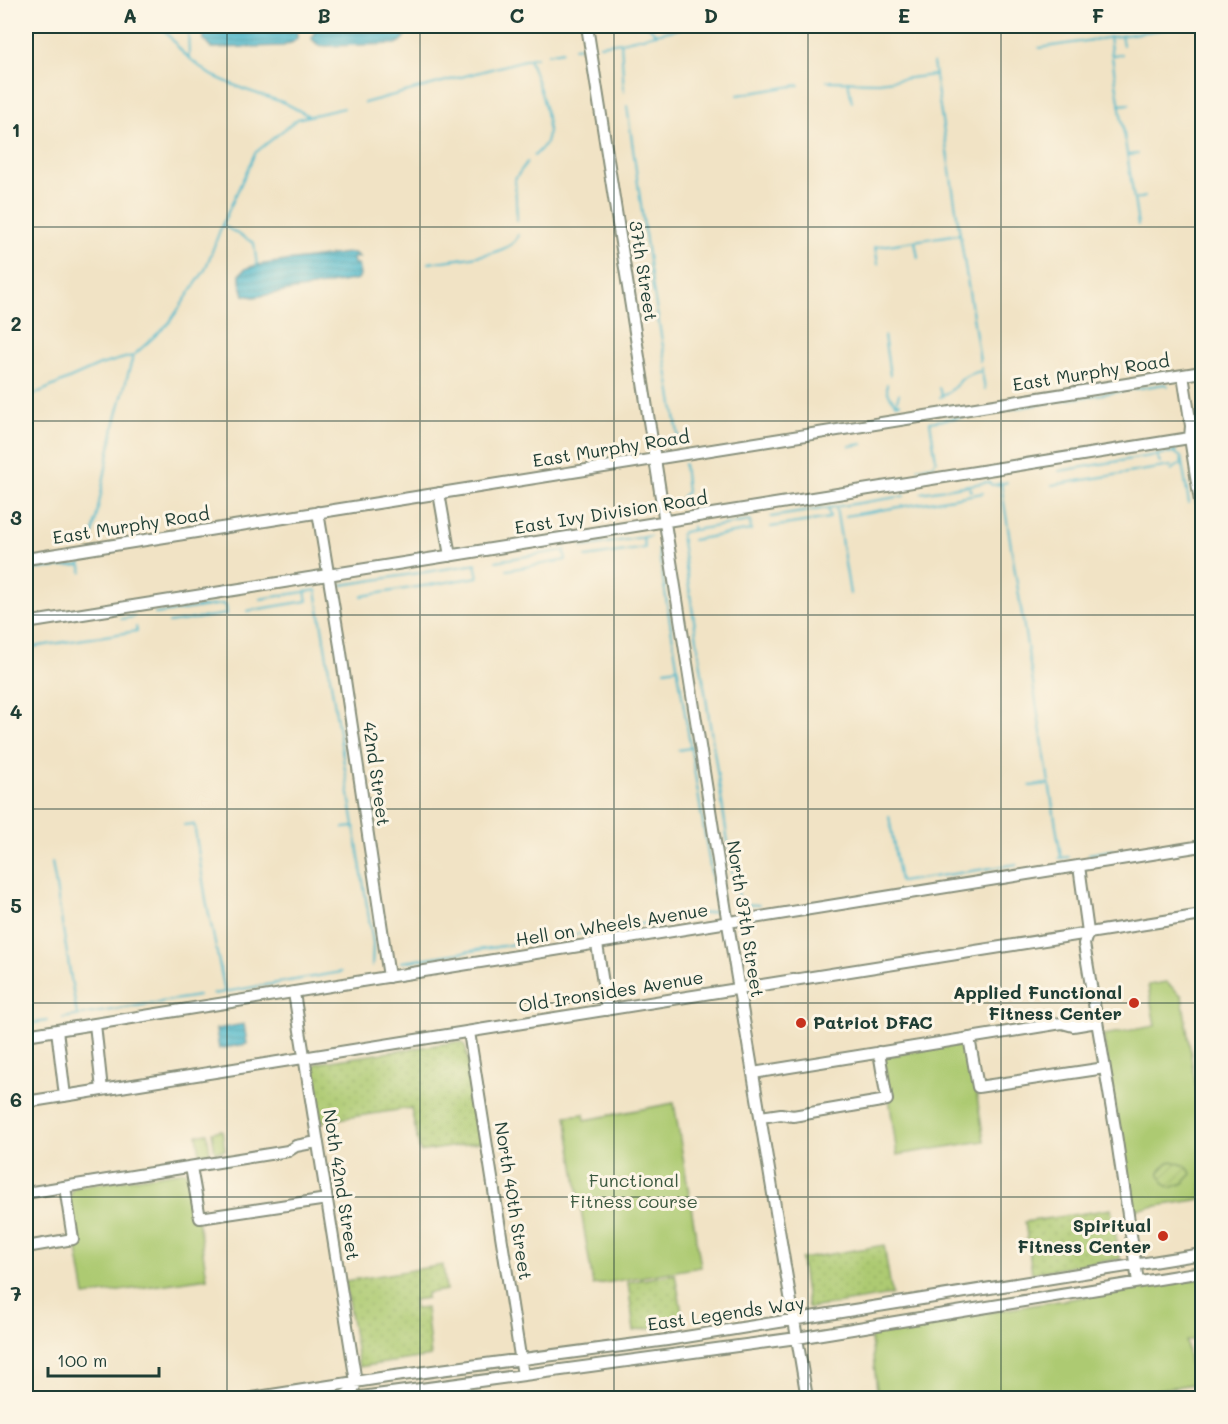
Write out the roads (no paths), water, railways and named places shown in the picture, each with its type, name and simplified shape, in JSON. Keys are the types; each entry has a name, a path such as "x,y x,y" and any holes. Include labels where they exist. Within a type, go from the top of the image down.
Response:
{"street":[{"name":"37th Street","path":"587,26 666,521"},
{"name":"East Murphy Road","path":"26,559 1203,372"},
{"path":"1183,375 1191,426 1190,438 1203,514"},
{"name":"East Ivy Division Road","path":"26,623 1203,436"},
{"path":"440,493 450,556"},
{"name":"42nd Street","path":"318,512 389,977"},
{"name":"North 37th Street","path":"666,521 728,924 807,1398"},
{"name":"Hell on Wheels Avenue","path":"26,1035 1203,846"},
{"path":"1079,866 1088,932 1084,944 1138,1282"},
{"name":"Old Ironsides Avenue","path":"26,1102 1203,915"},
{"path":"597,944 607,1010"},
{"name":"Noth 42nd Street","path":"294,993 356,1382"},
{"path":"753,1072 1062,1023 1072,1026 1097,1022"},
{"path":"95,1024 102,1090"},
{"path":"57,1030 65,1096"},
{"name":"North 40th Street","path":"469,1032 523,1375"},
{"path":"969,1038 978,1087 1105,1068"},
{"path":"761,1117 781,1114 793,1116 887,1100 879,1053"},
{"path":"26,1193 288,1151 296,1146 317,1142"},
{"path":"191,1167 200,1218 327,1199"},
{"path":"26,1246 73,1239 65,1187"},
{"name":"East Legends Way","path":"252,1398 387,1377 794,1321 1203,1254"},
{"name":"East Legends Way","path":"357,1398 797,1338 1203,1272"},
{"path":"357,1398 366,1387 387,1377"},
{"path":"338,1398 351,1392 356,1382"}],"water":[{"path":"203,26 297,26 297,38 283,46 211,48 204,40"},
{"path":"316,26 405,26 405,37 396,44 324,46 318,45 312,39"},
{"path":"354,253 359,257 353,258 354,264 358,264 360,275 358,279 254,297 244,295 240,274 245,269 257,265"},
{"path":"244,1024 247,1044 219,1049 216,1029"}],"waterway":[{"path":"161,26 183,53 209,74 243,89 285,103 309,116"},
{"path":"188,26 189,56"},
{"path":"648,26 656,34"},
{"path":"600,45 691,26"},
{"path":"929,39 933,26"},
{"path":"1039,48 1186,26"},
{"path":"1121,36 1123,45"},
{"path":"1109,37 1138,225"},
{"path":"621,42 624,92"},
{"path":"574,48 582,47"},
{"path":"548,54 562,51"},
{"path":"1113,55 1122,54"},
{"path":"364,103 536,57"},
{"path":"529,59 548,123 546,142 534,156"},
{"path":"933,63 980,361"},
{"path":"827,81 878,82 934,75"},
{"path":"848,81 852,102"},
{"path":"738,95 799,85"},
{"path":"1119,105 1130,104"},
{"path":"627,106 652,283 680,445"},
{"path":"93,534 115,422 133,356 169,323 205,270 222,225 255,153 297,119 344,108"},
{"path":"1129,155 1138,154"},
{"path":"517,220 515,179 527,162"},
{"path":"1136,199 1145,197"},
{"path":"222,225 254,243 257,265"},
{"path":"878,264 875,247 959,234"},
{"path":"429,263 493,252 514,242 518,235"},
{"path":"915,241 918,258"},
{"path":"884,336 890,375"},
{"path":"26,398 100,365 132,356"},
{"path":"981,367 985,389"},
{"path":"940,397 952,390 967,375 982,371"},
{"path":"887,384 891,397 896,404 900,403"},
{"path":"918,468 933,465 936,460 930,422 1165,384 1168,386"},
{"path":"939,388 942,396"},
{"path":"896,403 899,394"},
{"path":"850,446 863,444"},
{"path":"1059,471 1176,450"},
{"path":"1175,453 1181,457 1189,503"},
{"path":"1157,455 1160,463"},
{"path":"675,505 687,492 684,464"},
{"path":"1171,470 1181,464"},
{"path":"1052,485 1171,466"},
{"path":"921,493 988,482 992,485 1001,484 1000,482"},
{"path":"1007,482 1001,484 1061,857"},
{"path":"969,485 970,491 972,490"},
{"path":"845,516 983,493"},
{"path":"771,517 904,496"},
{"path":"771,527 830,518 828,508"},
{"path":"836,508 850,594"},
{"path":"692,526 693,530 750,521 751,530 692,540"},
{"path":"693,530 683,532 681,535 733,875 741,904 759,905"},
{"path":"582,547 650,536"},
{"path":"586,557 645,548 643,537"},
{"path":"658,549 717,909 695,915"},
{"path":"507,570 566,560 564,550"},
{"path":"496,561 566,550"},
{"path":"26,570 80,565 81,562"},
{"path":"362,596 478,577 475,564"},
{"path":"342,585 477,564"},
{"path":"81,566 82,573"},
{"path":"260,599 316,590 373,943 372,966"},
{"path":"247,611 307,601 305,591"},
{"path":"155,614 226,605 227,614 169,623"},
{"path":"121,619 134,617"},
{"path":"26,648 137,631 136,627"},
{"path":"665,670 677,668"},
{"path":"678,750 690,748"},
{"path":"1030,786 1048,784"},
{"path":"889,816 900,882 1017,864"},
{"path":"184,825 194,824 206,900 225,992"},
{"path":"344,828 354,827"},
{"path":"1089,854 1113,850"},
{"path":"1059,858 1068,857"},
{"path":"52,862 77,1015"},
{"path":"558,937 679,918"},
{"path":"402,962 534,941"},
{"path":"213,994 341,972"},
{"path":"63,1018 198,996"},
{"path":"26,1024 47,1021"}],"place":[{"name":"Applied Functional Fitness Center","path":"1134,1003"},
{"name":"Patriot DFAC","path":"801,1023"},
{"name":"Spiritual Fitness Center","path":"1163,1236"}],"park label":[{"name":"Functional Fitness course","path":"634,1191"}]}
